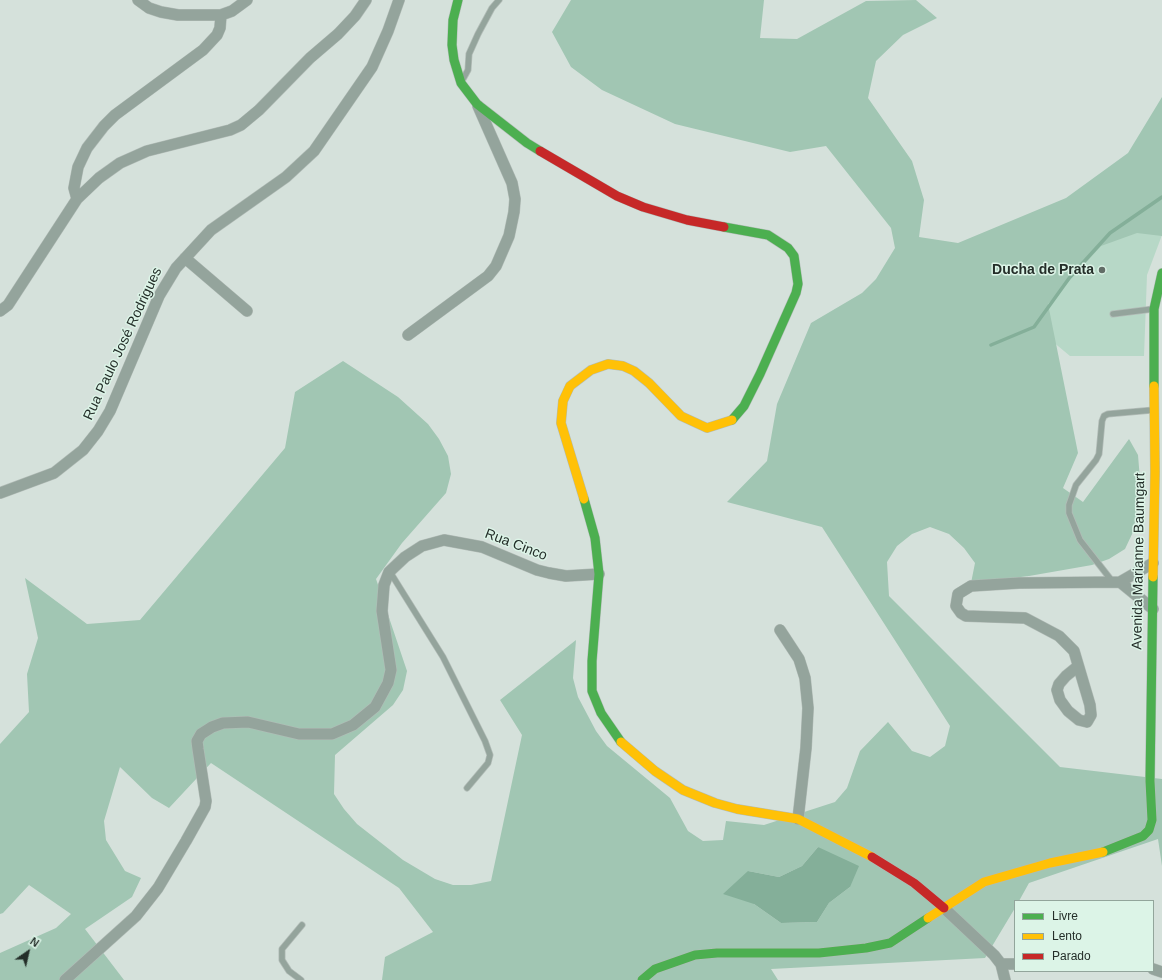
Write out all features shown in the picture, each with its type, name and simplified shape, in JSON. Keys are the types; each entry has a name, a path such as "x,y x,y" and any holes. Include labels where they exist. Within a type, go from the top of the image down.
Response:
{"street":[{"path":"138,0 150,8 178,16 221,15 232,11 247,0"},
{"path":"0,311 8,305 77,199 99,178 120,163 147,150 230,130 241,125 259,110 310,58 356,16 366,0"},
{"name":"Rua Paulo José Rodrigues","path":"0,493 54,473 83,450 98,431 110,411 159,296 176,268 211,230 286,178 314,151 372,67 388,32 399,0"},
{"path":"408,335 488,276 496,266 509,236 514,212 515,199 512,183 477,104 461,83 456,72 452,45 453,20 458,0"},
{"path":"77,199 74,188 78,167 87,148 104,126 115,115 203,50 217,35 220,28 221,15"},
{"path":"477,104 527,143 617,196 643,207 688,220 768,235 788,248 794,256 798,268 798,284 796,293 760,374 744,406 729,422 707,428 693,423 681,416 649,383 623,366 608,364 591,370 570,386 563,400 561,423 595,538 599,574 592,661 592,691 601,714 620,742 655,771 683,790 715,803 737,809 798,819 875,859 914,883 983,944 1001,964 1005,980"},
{"path":"185,258 247,311"},
{"name":"Avenida Marianne Baumgart","path":"642,980 655,969 695,955 717,953 819,952 866,948 890,943 984,882 1102,852 1133,842 1149,830 1152,820 1150,781 1153,609 1158,590 1153,563 1158,472 1153,410 1154,309 1162,273"},
{"name":"Rua Cinco","path":"390,572 405,557 422,546 444,540 482,547 537,570 549,573 573,576 599,574"},
{"path":"1077,667 1074,651 1059,636 1025,618 966,616 961,613 956,606 958,594 971,586 1019,583 1116,582 1153,563"},
{"path":"65,980 136,916 149,901 205,807 206,801 197,741 201,734 212,727 223,723 248,722 299,734 332,734 346,730 375,707 388,683 391,670 382,612 384,585 390,572"},
{"path":"1116,582 1153,609"},
{"path":"780,630 800,659 805,678 808,708 806,748 798,819"},
{"path":"1001,964 1014,964"}],"lane":[{"path":"461,83 467,74 469,54 478,34 492,8 499,0"},
{"path":"1113,314 1154,309"},
{"path":"1116,582 1080,540 1069,513 1070,505 1076,485 1099,454 1102,421 1104,416 1108,414 1153,410"},
{"path":"390,572 443,657 485,741 490,755 488,763 467,788"},
{"path":"301,980 289,971 282,960 282,949 302,925"}],"shaded area":[{"path":"571,0 764,0 760,38 797,39 866,1 916,0 937,18 903,35 876,61 868,98 912,161 924,200 919,237 958,243 1066,198 1128,153 1162,97 1162,236 1137,233 1101,246 1048,304 1078,453 1063,488 1083,502 1129,439 1138,455 1141,492 1133,532 1125,549 1109,559 1092,565 1029,576 971,583 975,563 964,548 949,534 930,527 912,534 897,546 887,562 889,596 1060,767 1162,779 1162,866 1158,839 1029,883 1020,900 1014,900 1014,910 985,958 771,969 778,980 382,980 385,957 433,932 399,888 211,763 169,808 152,798 120,767 104,821 106,840 125,871 141,878 132,897 85,929 124,980 0,980 0,953 56,928 71,914 29,885 3,913 0,914 0,744 29,712 27,674 38,638 25,578 87,624 140,620 285,448 295,392 343,361 398,397 428,424 439,439 448,456 451,474 446,493 402,543 376,579 407,671 403,690 393,705 335,755 334,794 357,824 403,860 435,879 453,885 471,885 491,881 522,735 500,700 576,640 573,678 578,697 596,731 607,746 670,798 688,831 703,841 723,840 726,821 764,825 835,802 847,788 860,751 888,722 912,751 930,757 945,746 950,726 822,527 727,502 767,461 777,404 811,323 862,293 876,279 895,248 891,228 826,146 790,152 675,124 602,90 571,67 552,32","holes":["818,847 850,887 829,903 817,922 781,923 754,904 748,871 779,877 802,866"]},
{"name":"Ducha de Prata","path":"1101,224 1162,235 1147,275 1144,356 1070,356 1052,341 1037,307"},
{"path":"818,847 859,866 850,887 829,903 817,922 781,923 754,904 723,894 748,871 779,877 802,866"}],"waterway":[{"path":"991,345 1034,327 1070,277 1110,233 1162,197"}],"traffic: fast":[{"path":"458,0 453,20 452,45 454,60 461,83 477,104 527,143 540,151"},
{"path":"724,227 768,235 788,248 794,256 798,284 796,293 760,374 744,406 732,420"},
{"path":"1154,386 1154,309 1162,273"},
{"path":"584,499 595,538 599,574 592,661 592,691 601,713 621,742"},
{"path":"1103,852 1143,836 1149,830 1152,820 1150,781 1153,577"},
{"path":"642,980 655,969 695,955 717,953 819,953 866,948 890,943 928,918"}],"traffic: slow":[{"path":"584,499 561,423 563,401 570,386 591,370 608,364 623,366 634,371 649,383 681,416 707,428 732,420"},
{"path":"1153,577 1155,472 1154,386"},
{"path":"621,742 655,771 683,790 715,803 737,809 798,819 872,857"},
{"path":"928,918 984,882 1050,863 1103,852"}],"traffic: jam":[{"path":"540,151 617,196 643,207 687,220 724,227"},
{"path":"872,857 914,883 944,908"}],"place":[{"name":"Ducha de Prata","path":"1102,270"}]}
